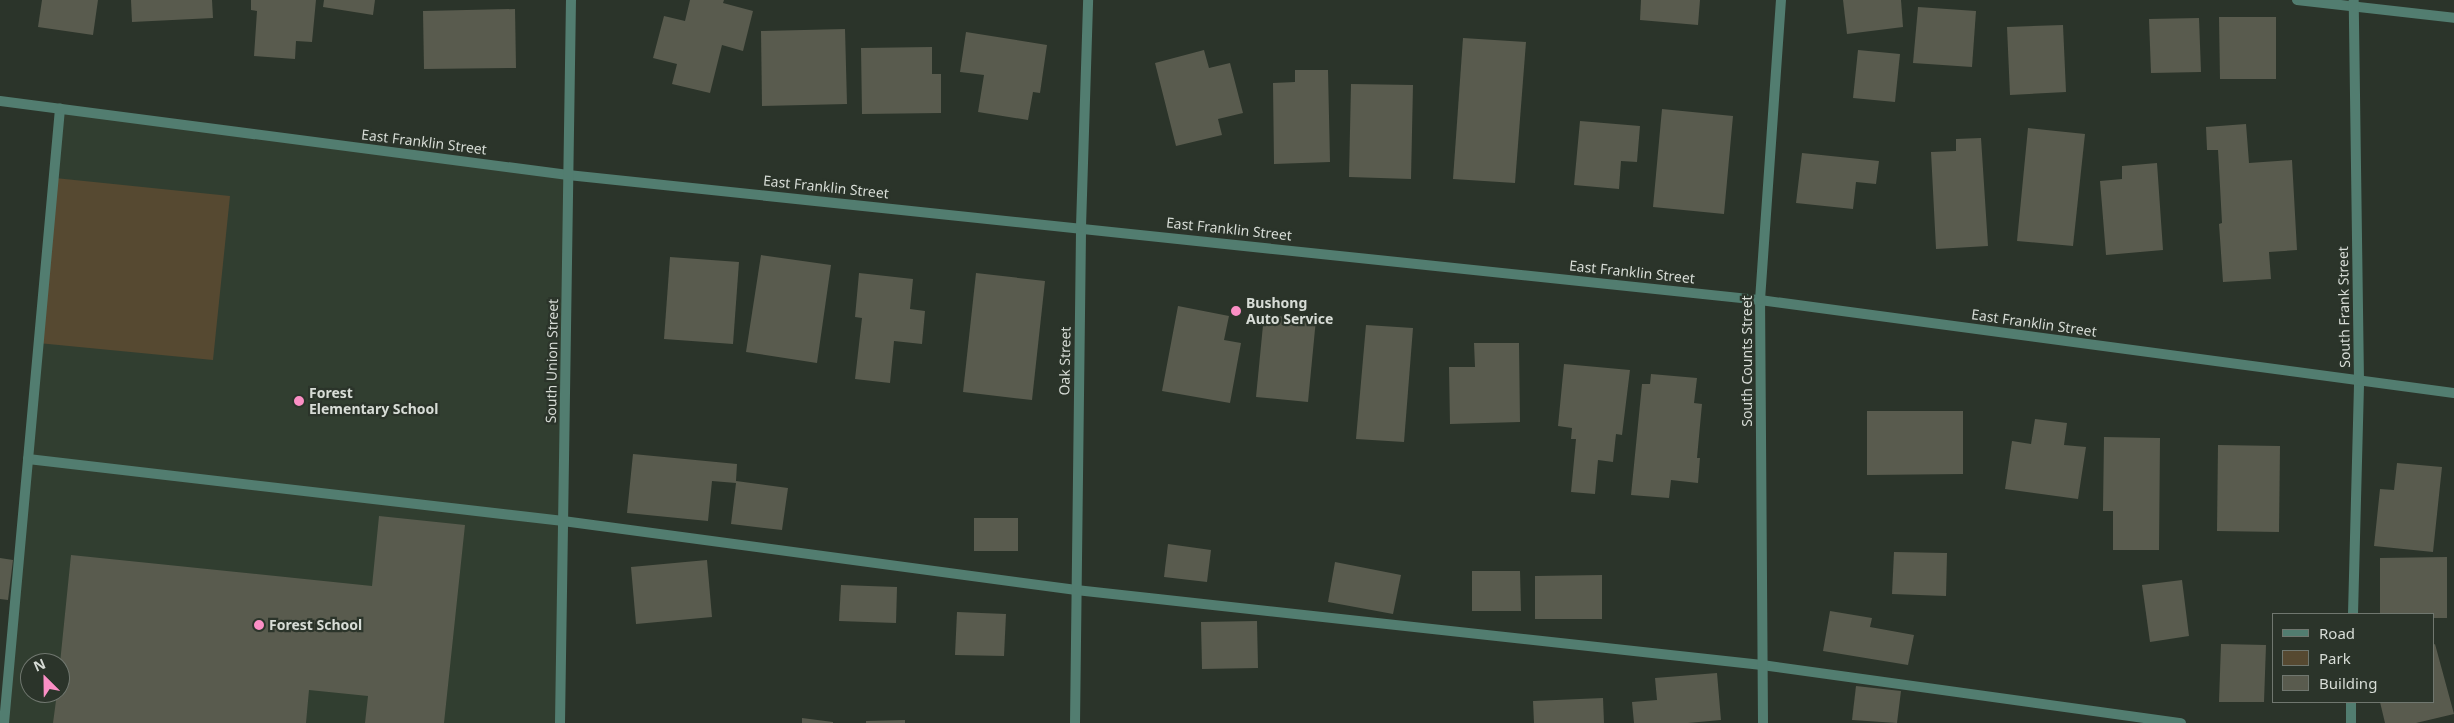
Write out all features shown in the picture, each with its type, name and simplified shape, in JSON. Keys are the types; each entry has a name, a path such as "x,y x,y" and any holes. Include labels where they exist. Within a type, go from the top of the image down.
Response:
{"street":[{"name":"South Union Street","path":"560,723 570,0"},
{"name":"Oak Street","path":"1075,723 1081,227 1088,0"},
{"name":"South Counts Street","path":"1763,723 1760,300 1781,0"},
{"path":"2297,0 2354,4 2454,18"},
{"name":"South Frank Street","path":"2353,613 2359,381 2354,4"},
{"name":"East Franklin Street","path":"0,101 568,175 1081,227 1760,300 2454,393"},
{"path":"4,723 60,109"},
{"path":"28,459 563,520 1076,590 1762,665 2181,723"},
{"path":"2351,703 2351,723"}],"shaded area":[{"name":"Forest Elementary School","path":"60,109 568,175 560,723 4,723"}],"green space":[{"path":"55,178 230,196 213,360 38,343"}],"building":[{"path":"42,0 98,0 93,35 38,27"},
{"path":"131,0 212,0 213,18 132,22"},
{"path":"251,0 316,0 312,42 296,41 295,59 254,56 257,11 251,10"},
{"path":"324,0 375,0 373,15 323,7"},
{"path":"690,0 724,0 723,3 753,11 743,51 722,45 710,93 672,84 677,64 653,58 664,16 685,21"},
{"path":"1641,0 1700,0 1698,25 1640,20"},
{"path":"1843,0 1901,0 1903,27 1847,34"},
{"path":"1918,7 1976,11 1972,67 1913,63"},
{"path":"515,9 516,68 424,69 423,11"},
{"path":"2219,17 2276,17 2276,79 2220,79"},
{"path":"2199,18 2201,72 2151,73 2149,19"},
{"path":"2063,25 2066,92 2010,95 2007,27"},
{"path":"845,29 847,104 762,106 761,31"},
{"path":"966,32 1047,45 1040,93 1033,92 1028,120 978,112 984,75 960,72"},
{"path":"1463,38 1526,42 1515,183 1453,179"},
{"path":"932,47 932,74 941,74 941,113 862,114 861,48"},
{"path":"1204,50 1209,68 1230,63 1243,113 1218,119 1222,135 1176,146 1155,63"},
{"path":"1858,50 1900,54 1895,102 1853,98"},
{"path":"1295,70 1328,70 1330,162 1274,164 1273,83 1295,82"},
{"path":"1351,84 1413,85 1411,179 1349,177"},
{"path":"1662,109 1733,116 1724,214 1653,207"},
{"path":"1580,121 1640,126 1637,162 1621,161 1619,189 1574,185"},
{"path":"2246,124 2249,163 2292,160 2297,250 2269,252 2271,279 2223,282 2219,224 2222,223 2218,150 2207,150 2206,127"},
{"path":"2028,128 2085,134 2073,246 2017,241"},
{"path":"1981,138 1988,246 1936,249 1931,152 1956,151 1956,139"},
{"path":"1802,153 1879,161 1876,184 1856,182 1853,209 1796,203"},
{"path":"2157,163 2163,250 2106,255 2100,181 2122,179 2122,166"},
{"path":"761,255 831,265 817,363 746,352"},
{"path":"670,257 739,262 733,344 664,339"},
{"path":"859,273 913,279 910,309 925,311 922,344 894,341 890,383 855,379 862,318 855,317"},
{"path":"976,273 1045,281 1032,400 963,392"},
{"path":"1178,306 1229,316 1224,340 1241,343 1230,403 1162,391"},
{"path":"1264,315 1316,319 1308,402 1256,397"},
{"path":"1366,325 1413,328 1404,442 1356,439"},
{"path":"1474,343 1519,343 1520,422 1450,424 1449,367 1475,367"},
{"path":"1564,364 1630,370 1622,435 1616,434 1613,462 1598,460 1595,494 1571,492 1576,439 1571,439 1572,428 1558,426"},
{"path":"1651,374 1697,378 1694,403 1702,404 1697,458 1700,458 1698,483 1671,480 1669,498 1631,495 1642,384 1650,384"},
{"path":"1867,411 1963,411 1963,474 1867,475"},
{"path":"2035,419 2067,423 2064,445 2086,447 2078,499 2005,489 2012,441 2031,444"},
{"path":"2104,437 2160,438 2159,550 2113,550 2113,511 2103,511"},
{"path":"2218,445 2280,446 2279,532 2217,531"},
{"path":"633,454 737,464 736,481 788,488 782,530 731,524 736,483 712,481 708,521 627,513"},
{"path":"2397,463 2442,467 2433,552 2374,546 2380,489 2394,490"},
{"name":"Forest School","path":"379,516 465,525 444,723 365,723 368,696 309,690 306,723 53,723 56,703 70,703 70,653 61,653 71,555 372,586"},
{"path":"974,518 1018,518 1018,551 974,551"},
{"path":"1168,544 1211,550 1207,582 1164,577"},
{"path":"1894,552 1947,553 1946,596 1892,594"},
{"path":"2447,557 2447,618 2434,618 2434,613 2380,613 2380,558"},
{"path":"0,558 13,560 8,600 0,599"},
{"path":"707,560 712,617 636,624 631,567"},
{"path":"1335,562 1401,575 1393,614 1328,602"},
{"path":"1472,571 1520,571 1521,611 1472,611"},
{"path":"1602,575 1602,619 1535,619 1535,576"},
{"path":"2182,580 2189,636 2150,642 2142,585"},
{"path":"841,585 897,587 896,623 839,621"},
{"path":"1830,611 1872,618 1870,627 1914,635 1908,665 1823,651"},
{"path":"957,612 1006,614 1004,656 955,655"},
{"path":"1257,621 1258,668 1202,669 1201,622"},
{"path":"2221,644 2266,645 2264,702 2219,702"},
{"path":"2434,644 2454,714 2416,723 2385,723 2380,703 2434,703"},
{"path":"1717,673 1721,720 1688,723 1634,723 1632,702 1657,700 1655,678"},
{"path":"1856,686 1901,691 1897,723 1852,720"},
{"path":"1603,698 1604,723 1534,723 1533,701"},
{"path":"802,718 833,722 833,723 802,723"},
{"path":"905,720 905,723 866,723 866,721"}],"place":[{"name":"Bushong Auto Service","path":"1236,311"},
{"name":"Forest Elementary School","path":"299,401"},
{"name":"Forest School","path":"259,625"}]}
